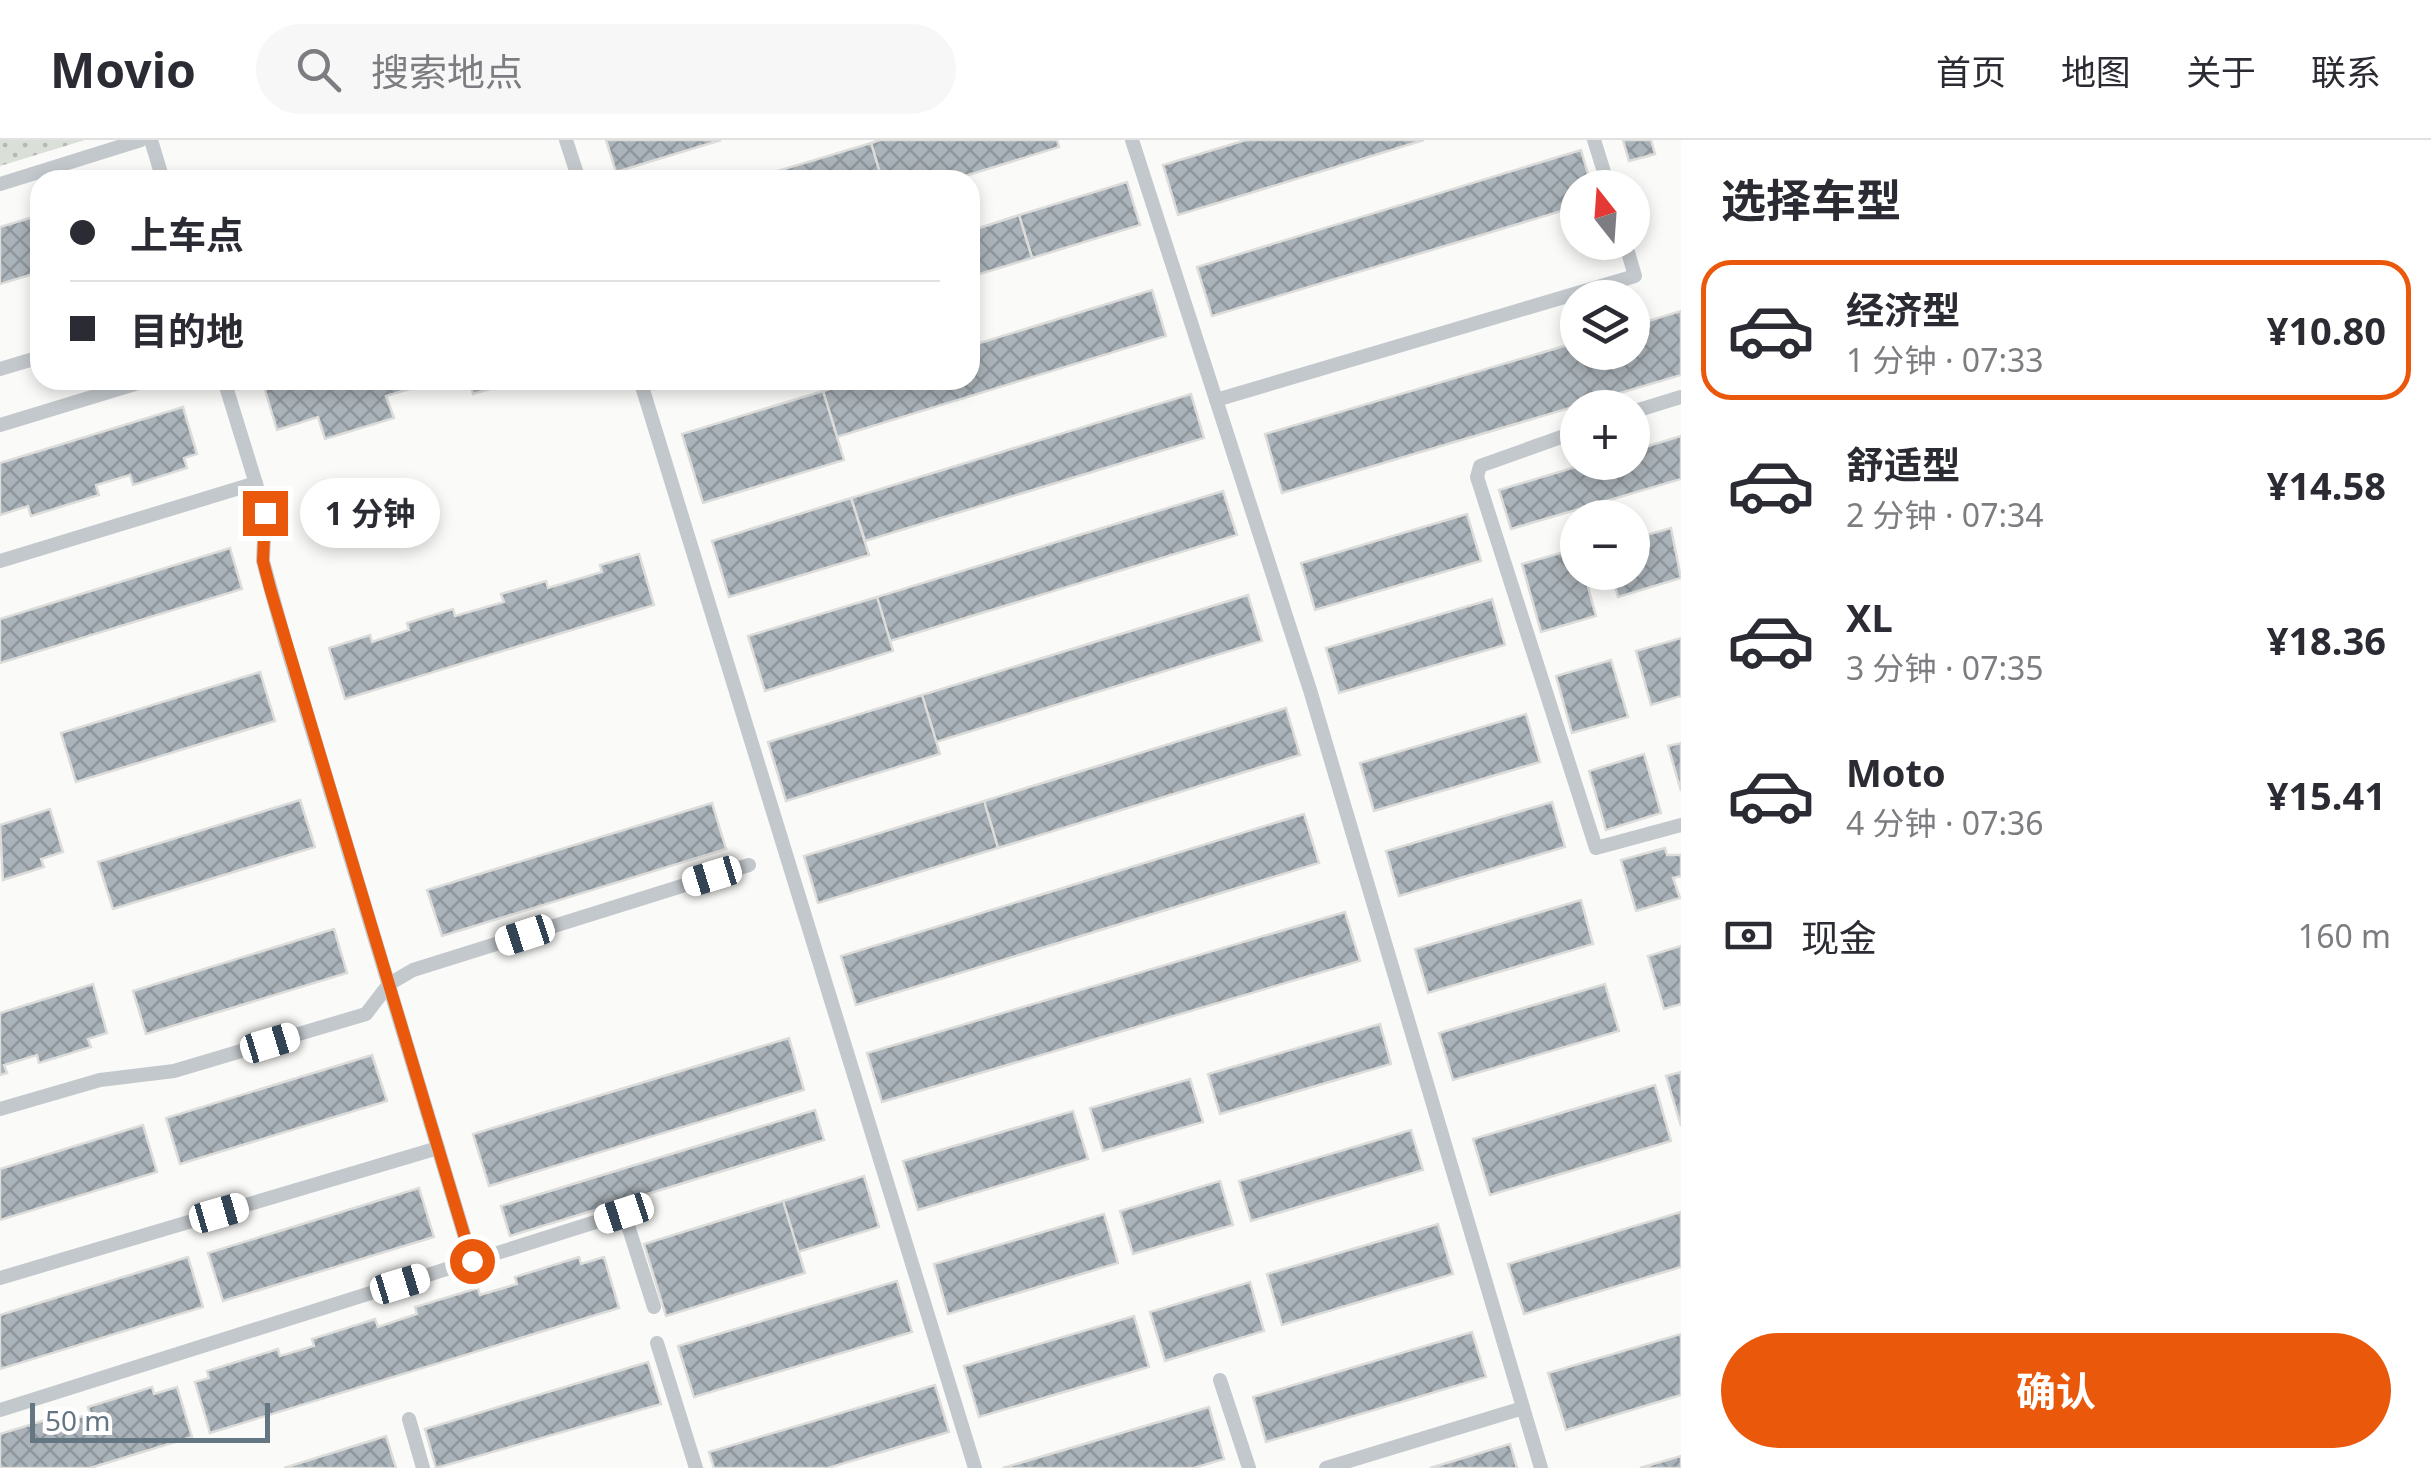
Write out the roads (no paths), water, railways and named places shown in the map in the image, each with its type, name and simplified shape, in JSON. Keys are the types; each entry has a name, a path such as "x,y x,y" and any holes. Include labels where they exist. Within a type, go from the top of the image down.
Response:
{"lane":[{"path":"45,170 141,140"},
{"path":"151,140 160,170"},
{"path":"566,140 576,170"},
{"path":"1132,140 1310,690 1541,1468"},
{"path":"1594,140 1603,170"},
{"path":"0,184 30,175"},
{"path":"1216,400 1635,276 1630,260"},
{"path":"0,369 30,360"},
{"path":"0,425 115,390"},
{"path":"227,390 265,513 263,561 472,1261"},
{"path":"643,390 976,1468"},
{"path":"1650,406 1681,397"},
{"path":"1560,437 1480,466 1477,477 1596,848 1681,825"},
{"path":"0,561 256,483"},
{"path":"0,1109 100,1080 174,1072 366,1014 389,984 413,970 749,865"},
{"path":"0,1278 438,1148"},
{"path":"0,1410 624,1213 654,1308"},
{"path":"657,1344 696,1468"},
{"path":"1220,1380 1248,1468"},
{"path":"1326,1468 1523,1408"},
{"path":"409,1419 423,1468"}]}
